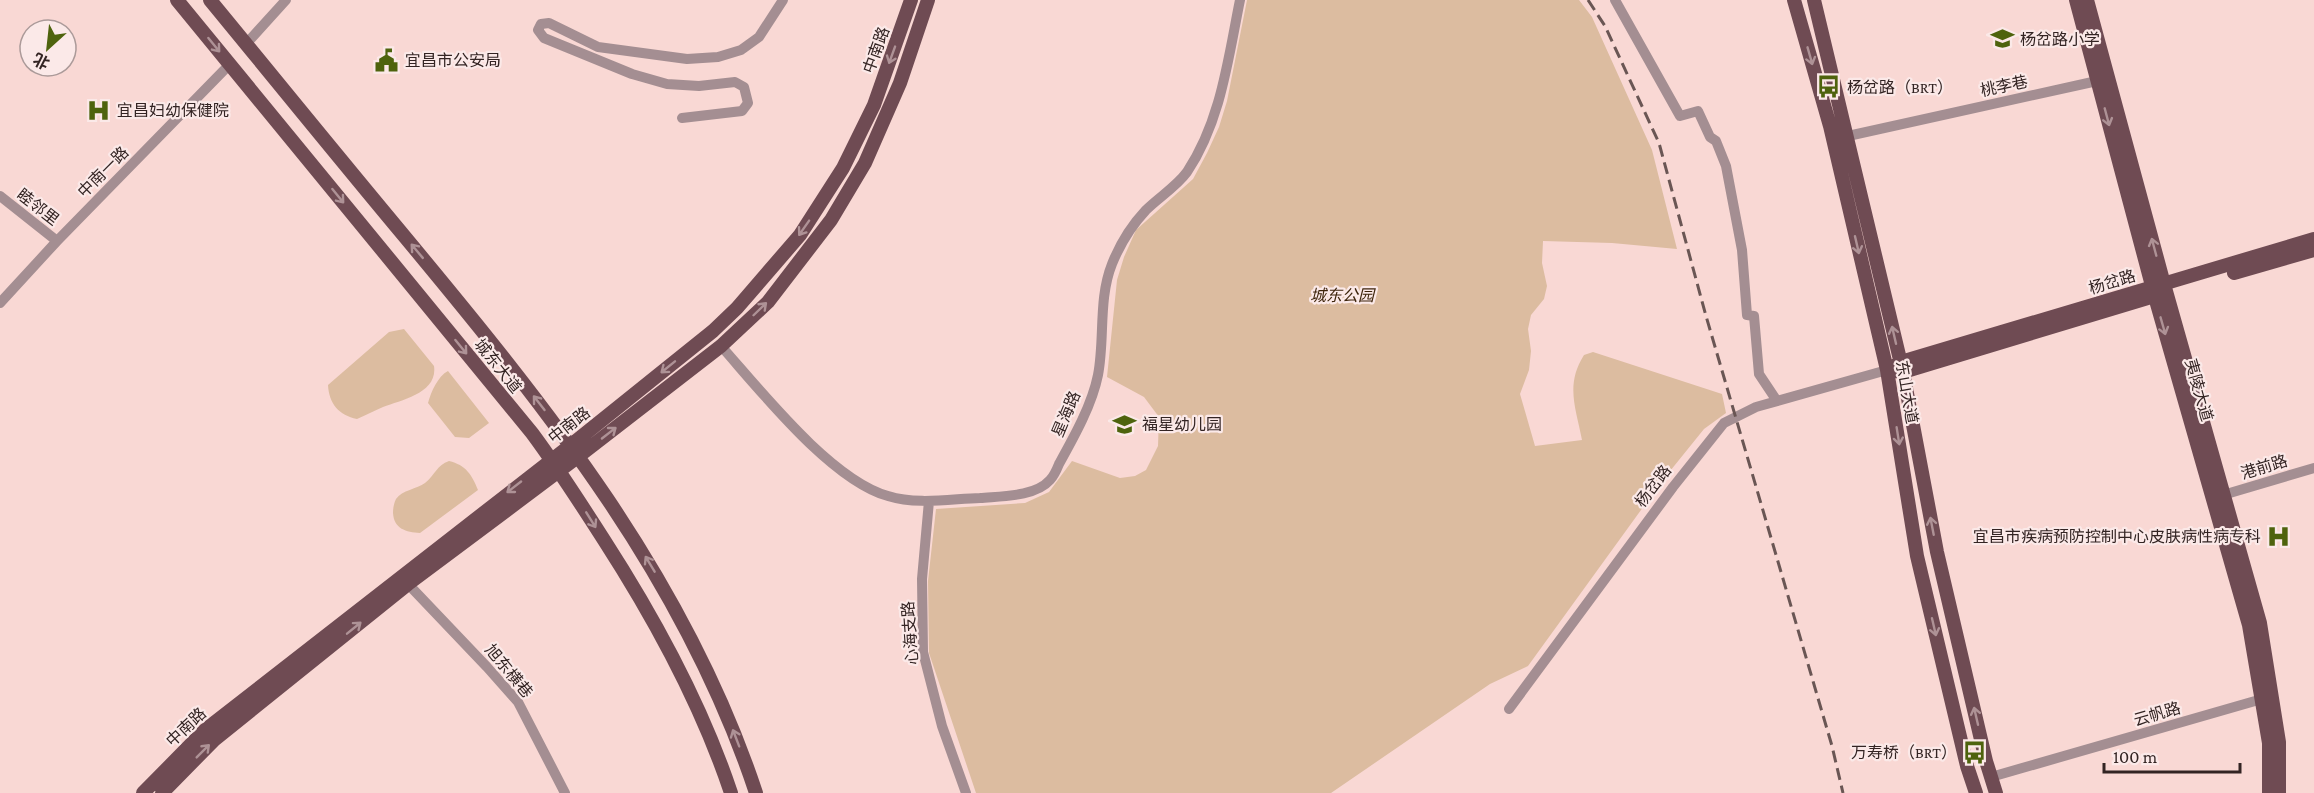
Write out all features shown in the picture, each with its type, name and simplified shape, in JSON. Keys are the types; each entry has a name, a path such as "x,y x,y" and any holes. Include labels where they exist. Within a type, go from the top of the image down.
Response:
{"main road":[{"name":"城东大道","path":"177,0 552,459 644,603 704,723 731,793"},
{"name":"城东大道","path":"210,0 468,313 579,456 628,528 662,585 710,676 756,793"},
{"name":"中南路","path":"143,793 205,729 571,445 713,331 766,276 800,235 843,168 874,105 911,0"},
{"name":"中南路","path":"162,793 214,740 408,584 560,471 721,346 768,302 820,236 873,146 928,0"},
{"name":"东山大道","path":"1794,0 1830,126 1887,370 1917,556 1967,766 1976,793"},
{"name":"东山大道","path":"1814,0 1902,367 1937,552 1996,793"},
{"name":"夷陵大道","path":"2076,0 2097,81 2260,623 2279,742 2280,793"},
{"name":"夷陵大道","path":"2087,0 2159,290 2249,626 2269,743 2269,793"},
{"name":"杨岔路","path":"1887,370 2159,290 2314,239"},
{"name":"杨岔路","path":"2159,290 2314,250"}],"street":[{"path":"246,44 286,0"},
{"path":"682,118 742,111 748,103 744,87 735,82 699,86 667,84 632,74 544,38 538,30 541,24 549,23 598,47 687,59 718,57 741,50 759,37 783,0"},
{"name":"星海路","path":"721,346 771,402 841,471 870,489 888,496 929,501 1023,495 1050,481 1072,442 1098,375 1104,303 1111,267 1128,231 1185,173 1201,146 1220,98 1240,0"},
{"path":"1615,0 1680,116 1698,111 1710,137 1716,141 1726,166 1742,250 1747,315 1754,316 1760,374 1777,401"},
{"name":"中南一路","path":"0,303 57,240 230,64"},
{"name":"桃李巷","path":"1848,136 2097,81"},
{"name":"睦邻里","path":"0,196 57,240"},
{"name":"杨岔路","path":"1509,709 1673,487 1724,423 1756,406 1887,370"},
{"name":"港前路","path":"2223,495 2314,468"},
{"name":"心海支路","path":"929,501 922,579 923,652 942,726 966,793"},
{"name":"旭东横巷","path":"408,584 488,667 518,702 565,793"},
{"name":"云帆路","path":"1991,777 2262,699"}],"green space":[{"name":"城东公园","path":"1247,0 1579,0 1592,17 1652,150 1677,249 1612,243 1543,241 1542,263 1547,286 1544,299 1531,315 1528,329 1531,351 1529,370 1520,394 1535,446 1582,440 1573,387 1578,366 1584,355 1593,352 1722,394 1726,413 1704,429 1662,481 1528,666 1490,684 1331,793 976,793 929,653 928,581 936,509 1025,503 1049,492 1072,461 1120,478 1135,476 1146,470 1158,446 1159,417 1144,397 1107,377 1117,280 1136,230 1193,179 1207,153 1219,127 1227,101"},
{"path":"404,329 434,366 434,375 430,383 425,389 409,398 357,419 345,415 336,408 330,398 328,385 389,332"},
{"path":"448,371 489,423 469,438 455,437 428,403 438,380"},
{"path":"449,461 468,471 478,490 420,533 402,529 396,523 393,513 396,499 425,483"}],"railway":[{"path":"1588,0 1605,26 1659,143 1706,316 1832,746 1843,793"}],"place":[{"name":"杨岔路小学","path":"2002,39"},
{"name":"宜昌市公安局","path":"387,60"},
{"name":"杨岔路（BRT）","path":"1829,87"},
{"name":"宜昌妇幼保健院","path":"99,110"},
{"name":"福星幼儿园","path":"1124,424"},
{"name":"宜昌市疾病预防控制中心皮肤病性病专科","path":"2279,536"},
{"name":"万寿桥（BRT）","path":"1975,752"}]}
